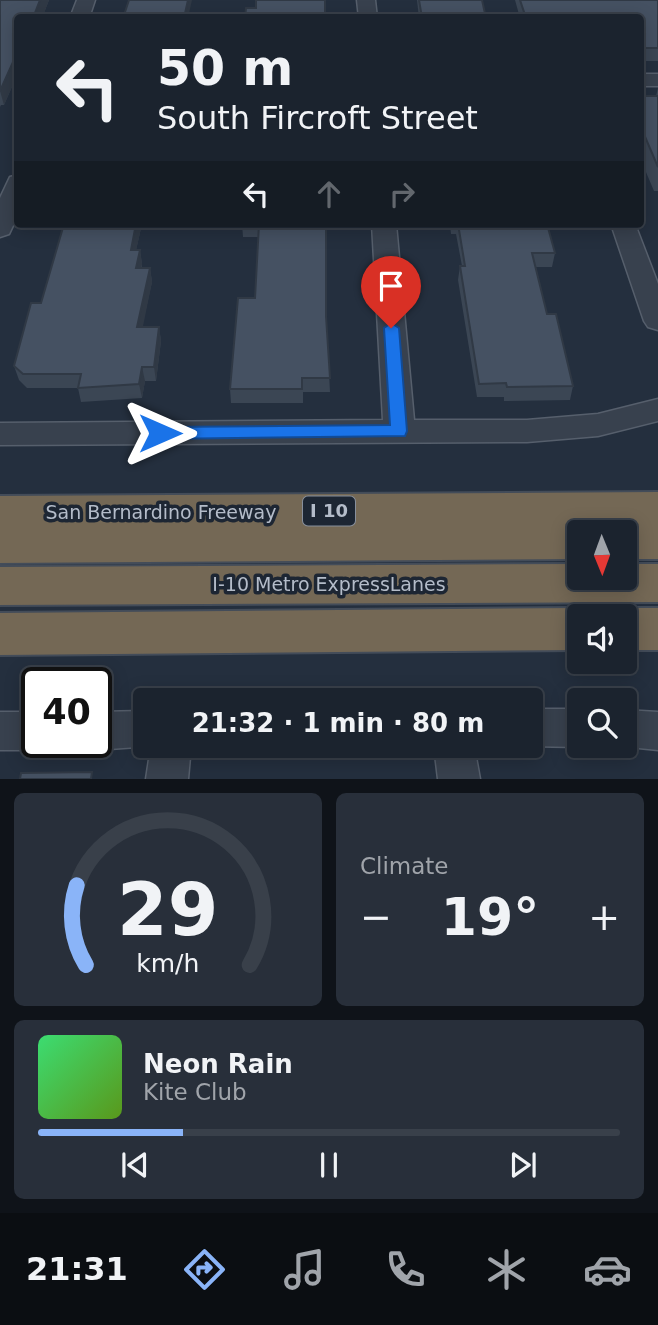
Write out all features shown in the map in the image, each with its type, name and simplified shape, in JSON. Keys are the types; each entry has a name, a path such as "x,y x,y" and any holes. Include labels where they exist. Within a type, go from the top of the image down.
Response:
{"highway":[{"name":"San Bernardino Freeway","path":"0,513 658,509"},
{"name":"I-10 Metro ExpressLanes","path":"0,545 567,541"},
{"path":"637,541 658,541"},
{"name":"I-10 Metro ExpressLanes","path":"0,586 658,583"},
{"path":"0,634 567,629"},
{"path":"637,629 658,629"}],"street":[{"path":"0,229 14,192"},
{"path":"384,228 399,431"},
{"path":"626,233 658,241"},
{"path":"626,233 658,321"},
{"path":"0,434 527,431 598,425 658,410"},
{"path":"543,728 567,728"},
{"path":"112,730 133,730"},
{"path":"637,730 658,731"},
{"path":"0,731 21,731"},
{"path":"167,779 170,758"},
{"path":"456,758 459,779"}],"building":[{"path":"0,0 40,0 35,14 14,14 14,60 0,91"},
{"path":"129,0 188,0 185,14 124,14"},
{"path":"256,0 325,0 325,14 245,14 246,8 256,8"},
{"path":"419,0 482,0 485,14 421,14"},
{"path":"520,0 658,0 658,48 644,48 644,14 525,14"},
{"path":"644,96 658,96 658,167 644,134"},
{"path":"63,228 135,228 131,250 140,250 136,268 150,268 137,327 159,327 154,367 142,367 139,384 78,388 81,374 23,374 14,366 31,303 41,303"},
{"path":"259,228 326,228 326,316 330,378 302,378 302,389 230,389 238,298 255,298"},
{"path":"459,228 548,228 555,253 532,253 547,314 556,314 573,386 507,387 506,383 479,384 460,266 465,266"},
{"path":"92,772 91,779 20,779 21,773"}],"route":[{"path":"160,433 399,431 391,328"}]}
